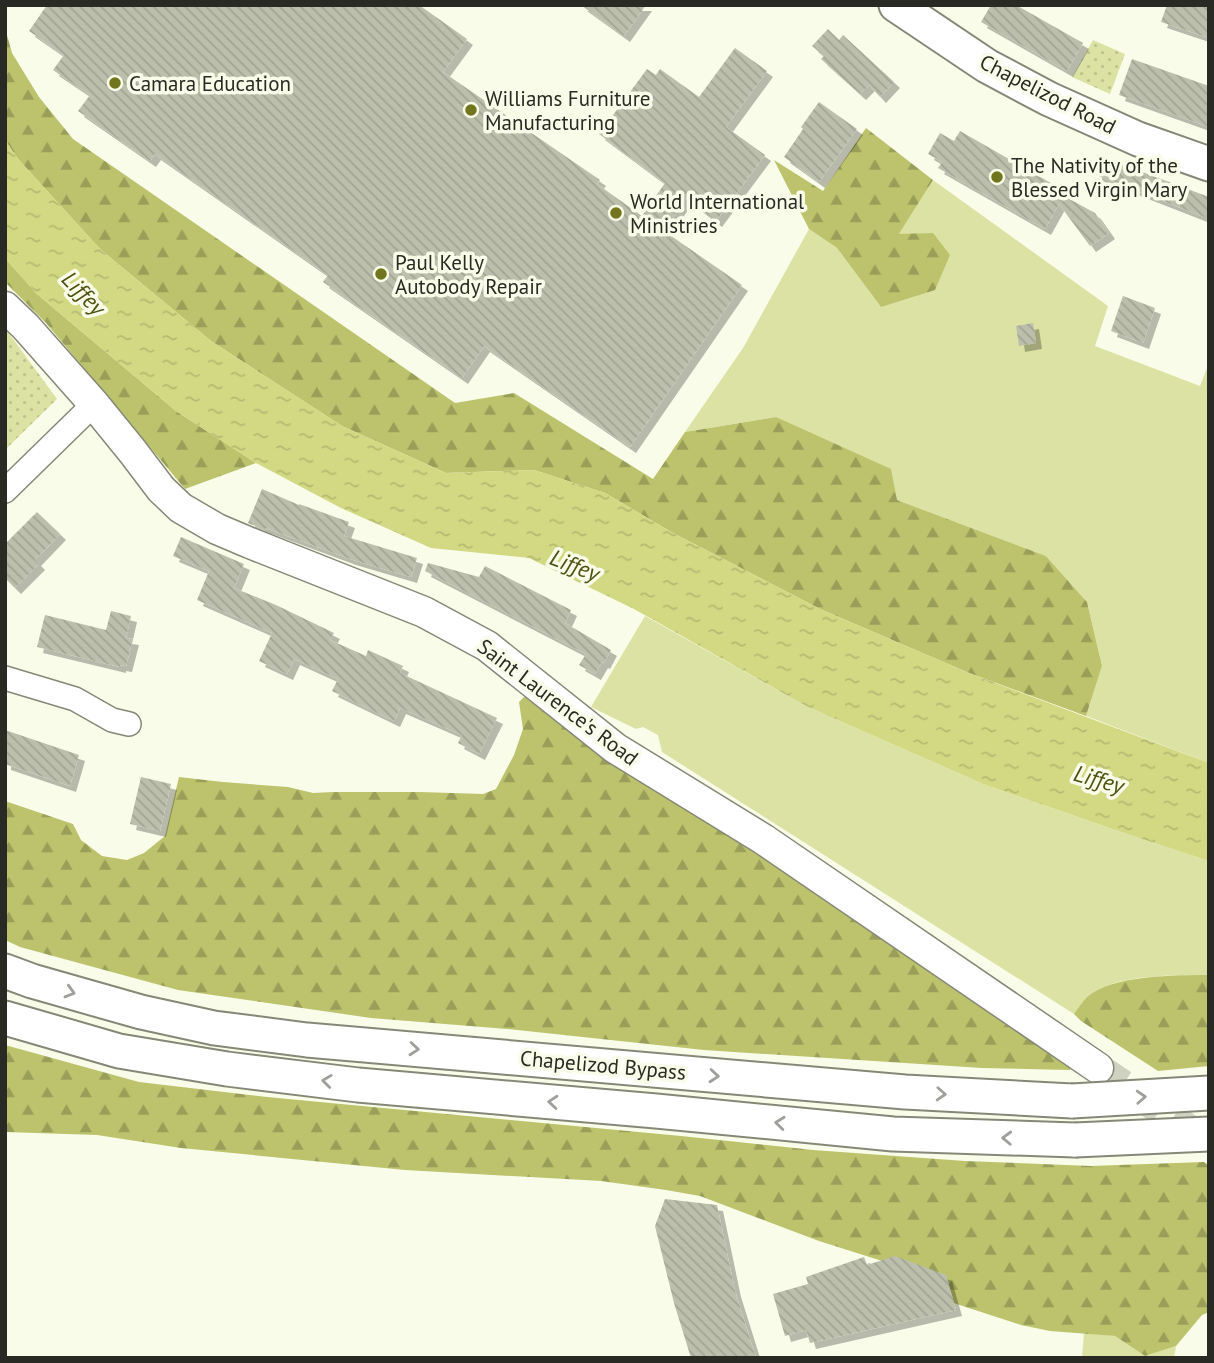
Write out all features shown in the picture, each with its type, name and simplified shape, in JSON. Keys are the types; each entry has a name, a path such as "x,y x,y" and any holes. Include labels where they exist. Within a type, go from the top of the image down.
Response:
{"main road":[{"name":"Chapelizod Road","path":"896,5 987,66 1048,99 1138,139 1209,164"},
{"name":"Chapelizod Bypass","path":"5,971 141,1012 214,1028 307,1040 905,1092 1072,1101 1209,1093"},
{"name":"Chapelizod Bypass","path":"5,1018 119,1051 227,1069 358,1085 893,1134 1075,1140 1209,1134"}],"street":[{"name":"Saint Laurence's Road","path":"5,307 94,404 161,489 181,508 239,539 424,612 487,646 615,748 763,839 1098,1068"},
{"path":"5,491 94,404"},
{"path":"5,678 75,699 112,720 129,724"}],"shaded area":[{"path":"1093,40 1125,54 1110,94 1072,77"},
{"path":"933,180 1108,306 1095,346 1200,386 1209,363 1209,763 1086,716 1102,666 1087,602 1046,556 897,500 776,417 685,432 743,348 809,229 837,248 881,307 899,234"},
{"path":"5,328 57,399 5,450"},
{"path":"645,616 806,706 983,784 1209,861 1209,975 1145,977 1112,984 1087,997 1074,1014 662,752 658,735 643,727 636,729 591,707"},
{"path":"1084,1333 1115,1336 1145,1356 1176,1346 1174,1358 1082,1358"}],"green space":[{"path":"5,28 12,53 39,97 73,139 455,403 514,393 653,479 685,432 776,417 891,469 897,500 1046,556 1087,602 1102,666 1086,716 969,673 820,609 673,533 605,493 534,470 446,473 342,426 211,341 100,249 18,159 5,140"},
{"path":"866,128 933,180 899,234 933,233 950,255 935,290 881,307 837,248 809,229 774,160 823,191"},
{"path":"5,258 37,294 176,411 256,463 185,489 46,323 5,282"},
{"path":"525,696 581,736 1071,1061 1070,1070 982,1068 704,1050 371,1018 178,990 20,947 5,940 5,801 73,824 81,840 102,856 127,860 144,853 165,836 179,777 288,787 313,793 483,794 496,789 514,755 523,729 519,702"},
{"path":"1209,975 1209,1066 1158,1071 1074,1014 1087,997 1112,984 1145,978"},
{"path":"5,1045 139,1082 267,1097 813,1150 965,1161 1091,1166 1204,1162 1209,1166 1209,1312 1202,1315 1176,1346 1145,1356 1115,1336 1050,1331 1021,1325 935,1297 901,1267 819,1241 700,1196 601,1181 405,1170 181,1148 97,1135 5,1132"}],"water":[{"name":"Liffey","path":"5,140 18,159 100,249 211,341 342,426 446,473 534,470 605,493 673,533 820,609 969,673 1209,763 1209,861 983,784 806,706 634,609 529,558 431,548 341,508 256,463 176,411 37,294 5,258"}],"building":[{"path":"47,5 419,5 467,39 443,72 600,180 597,184 642,216 665,183 599,134 647,69 656,75 660,69 699,97 735,48 767,71 726,127 765,155 716,221 686,198 664,231 742,285 630,447 484,346 462,378 323,282 328,275 155,154 150,161 78,111 90,95 53,70 64,55 29,31"},
{"path":"581,5 646,5 624,36"},
{"path":"991,5 1016,5 1083,43 1067,71 981,22"},
{"path":"1167,5 1209,5 1209,38 1161,22"},
{"path":"828,29 839,40 843,35 894,82 880,97 869,85 860,94 821,59 824,56 812,46"},
{"path":"1132,59 1209,86 1209,127 1119,95"},
{"path":"819,102 857,129 819,182 784,157"},
{"name":"The Nativity of the Blessed Virgin Mary","path":"960,131 1056,186 1053,190 1095,213 1109,233 1090,246 1059,204 1045,229 938,168 942,162 928,154 940,133 954,141"},
{"path":"1097,155 1209,197 1209,219 1096,175"},
{"path":"1123,296 1155,308 1143,343 1111,331"},
{"path":"1033,323 1036,343 1019,346 1016,326"},
{"path":"262,489 349,522 344,536 417,558 411,577 248,523"},
{"path":"37,512 60,534 35,560 39,564 15,588 5,578 5,544"},
{"path":"181,537 244,564 234,588 334,633 330,640 366,656 368,650 403,666 400,673 497,718 479,754 458,743 462,735 400,708 394,721 332,691 338,679 294,659 287,674 259,661 272,633 197,600 209,571 173,556"},
{"path":"428,563 479,577 485,566 571,610 565,623 611,650 595,674 579,665 586,654 425,571"},
{"path":"111,611 131,616 126,638 133,639 126,666 120,667 37,647 45,615 106,630"},
{"path":"5,730 79,755 70,786 5,764"},
{"path":"141,777 171,784 160,831 130,824"},
{"path":"665,1199 717,1205 735,1291 756,1358 691,1358 655,1226"},
{"path":"895,1256 946,1275 956,1310 810,1343 806,1330 785,1336 773,1294 808,1284 806,1277 864,1257 867,1265"}],"tunnel":[{"path":"1098,1068 1205,1140"}],"place":[{"name":"Camara Education","path":"115,83"},
{"name":"Williams Furniture Manufacturing","path":"471,110"},
{"name":"The Nativity of the Blessed Virgin Mary","path":"997,177"},
{"name":"World International Ministries","path":"616,213"},
{"name":"Paul Kelly Autobody Repair","path":"381,274"}]}
